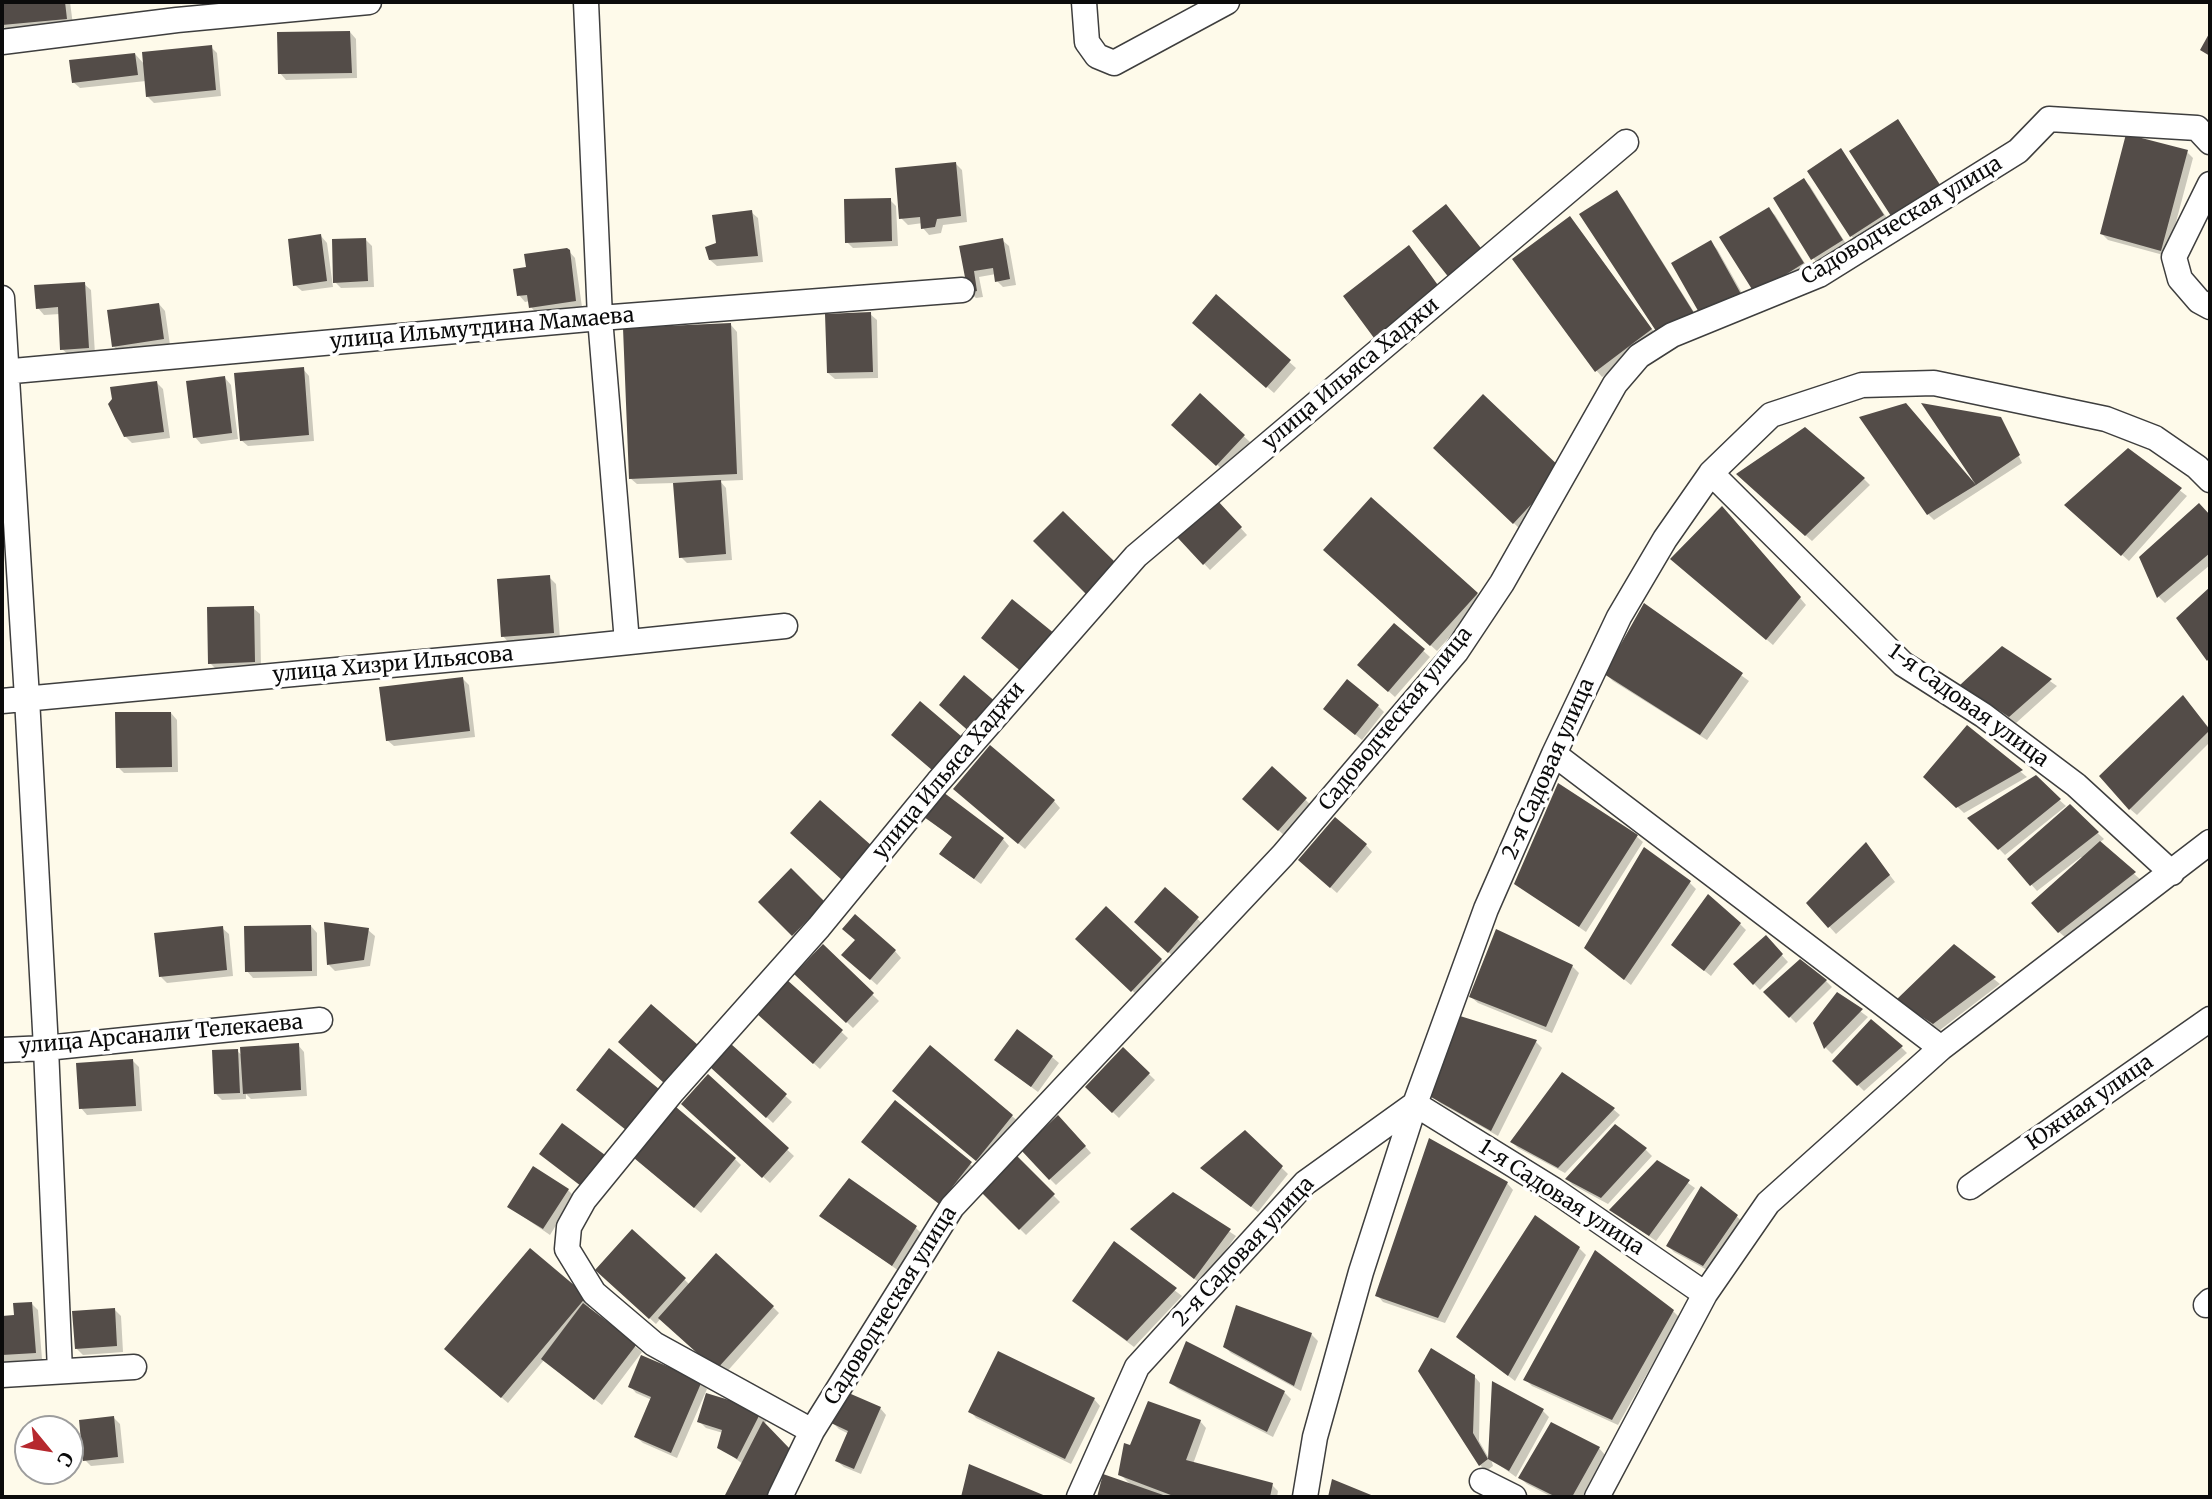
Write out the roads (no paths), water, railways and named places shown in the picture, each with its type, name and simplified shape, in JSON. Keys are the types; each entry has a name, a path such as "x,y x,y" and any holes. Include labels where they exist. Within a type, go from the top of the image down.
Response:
{"street":[{"path":"2,42 177,20 369,2"},
{"path":"586,2 600,317 627,642"},
{"path":"1084,2 1087,42 1097,56 1114,63 1227,2"},
{"name":"Садоводческая улица","path":"780,1497 812,1431 952,1207 1283,855 1456,652 1503,583 1615,384 1639,356 1672,335 1819,275 2018,151 2049,120 2197,128 2210,142"},
{"name":"улица Ильяса Хаджи","path":"812,1431 654,1344 594,1293 567,1249 569,1227 584,1200 673,1091 819,927 938,782 1136,556 1626,142"},
{"path":"2210,184 2174,257 2180,279 2199,301 2210,307"},
{"name":"улица Ильмутдина Мамаева","path":"4,372 600,317 962,290"},
{"path":"2,298 4,372 27,698 46,1048 60,1371"},
{"name":"2-я Садовая улица","path":"1079,1497 1137,1367 1305,1183 1415,1104 1486,909 1554,754 1619,617 1665,539 1711,474 1771,415 1862,385 1934,383 2106,419 2155,439 2197,467 2210,480"},
{"name":"1-я Садовая улица","path":"1711,474 1903,664 1983,715 2076,785 2172,873"},
{"name":"улица Хизри Ильясова","path":"2,701 785,626"},
{"path":"1554,754 1941,1048"},
{"path":"1597,1497 1704,1294 1768,1203 1941,1048 2210,842"},
{"name":"Южная улица","path":"1970,1187 2210,1019"},
{"name":"улица Арсанали Телекаева","path":"2,1050 46,1048 320,1020"},
{"path":"1305,1497 1315,1437 1361,1272 1415,1104"},
{"name":"1-я Садовая улица","path":"1415,1104 1554,1190 1704,1294"},
{"path":"2,1375 134,1367"},
{"path":"1482,1481 1514,1497"}]}
